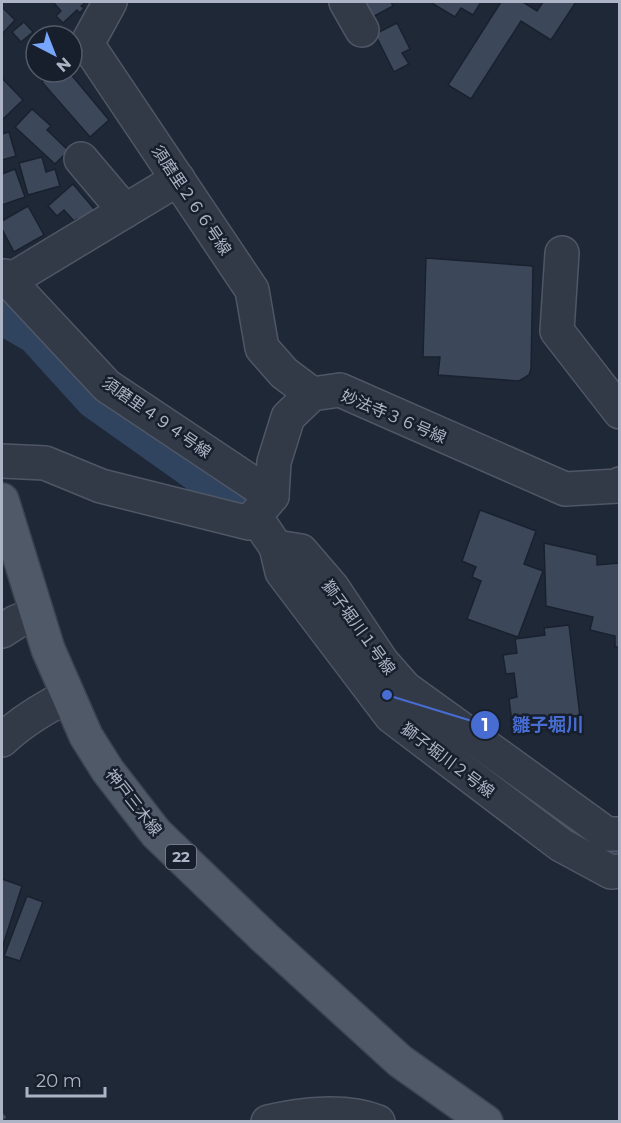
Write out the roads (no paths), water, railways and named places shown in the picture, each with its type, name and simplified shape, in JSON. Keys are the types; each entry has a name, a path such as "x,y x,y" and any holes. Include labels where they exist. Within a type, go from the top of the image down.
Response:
{"main road":[{"name":"神戸三木線","path":"2,500 48,649 86,736 108,771 156,832 265,938 400,1061 486,1122"}],"street":[{"name":"須磨里２６６号線","path":"110,2 87,44 252,290 262,348 284,373 312,394"},
{"path":"346,2 362,30"},
{"path":"81,159 125,211"},
{"path":"5,278 178,179"},
{"path":"562,253 557,331 620,412"},
{"name":"須磨里４９４号線","path":"5,278 107,386 264,506"},
{"name":"妙法寺３６号線","path":"312,394 340,390 565,489 598,488 620,484"},
{"path":"2,461 45,463 101,486 249,523 264,506 274,462 288,417 312,394"},
{"path":"264,506 276,547"},
{"name":"獅子堀川１号線","path":"276,547 301,551 332,587 382,662 405,688 607,834 620,834"},
{"name":"獅子堀川２号線","path":"276,547 282,572 391,716 561,845 611,872 620,871"},
{"path":"2,631 16,622 38,614"},
{"path":"2,740 14,728 68,696"},
{"path":"268,1122 291,1116 357,1114 375,1121"}],"waterway":[{"path":"2,311 38,332 97,397 251,506"},
{"path":"526,795 602,853 620,849"}],"place":[{"name":"雛子堀川","path":"387,695"}]}
